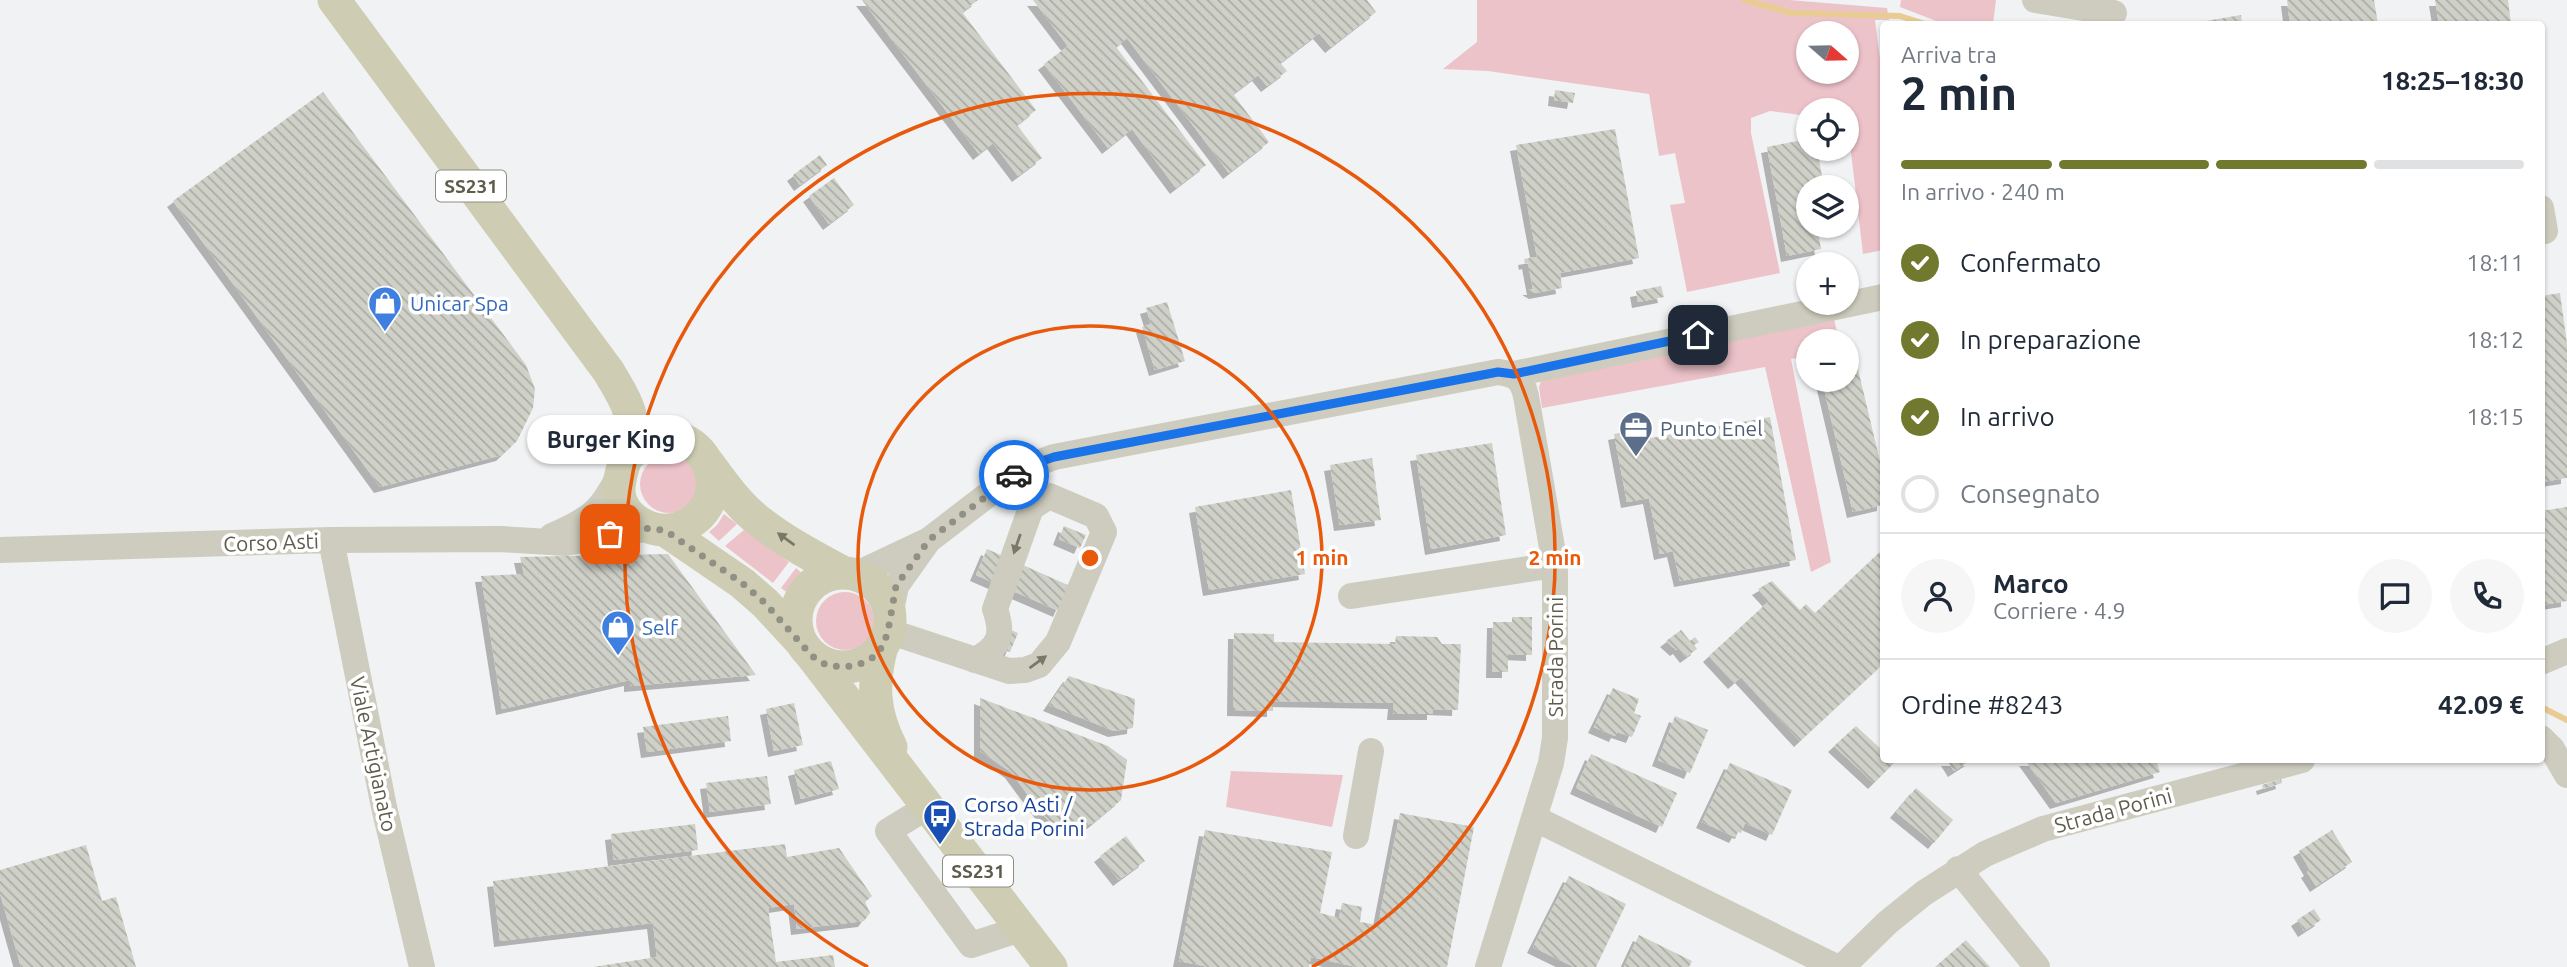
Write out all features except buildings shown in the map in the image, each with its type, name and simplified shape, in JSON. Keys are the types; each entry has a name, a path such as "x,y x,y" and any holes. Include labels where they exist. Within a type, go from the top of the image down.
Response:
{"main road":[{"name":"Corso Asti","path":"334,0 609,372 627,406 632,429 623,465"},
{"name":"Corso Asti","path":"609,372 684,440"},
{"path":"623,465 638,445 653,438 668,436 684,440"},
{"name":"SS231","path":"684,440 702,454 733,496 755,518 804,552 867,580 878,589 886,601 887,631 875,672 877,711 881,728 905,775"},
{"path":"658,529 681,528 695,520 705,508 711,494 712,478 708,463"},
{"name":"SS231","path":"623,465 618,486 621,500 628,512 638,522 658,529 742,583 765,603 807,650 1051,967"},
{"name":"SS231","path":"807,650 797,630 796,616 800,602 807,590 818,581 830,575 850,574"},
{"path":"807,650 826,665 850,666 872,658 887,631"}],"street":[{"path":"2035,0 2113,13"},
{"path":"850,574 929,540 1020,470 1054,457 1498,372 1514,374 1880,298"},
{"name":"Strada Porini","path":"1488,967 1551,763 1555,738 1555,565 1526,396 1523,383 1514,374"},
{"name":"Corso Asti","path":"543,540 592,515 607,500 623,465"},
{"path":"929,540 896,586 887,631 975,660 1009,671 1040,665 1058,642 1104,532 1096,516 1049,496 1031,508 995,609 1000,623 997,641 988,653 975,660"},
{"name":"Corso Asti","path":"0,550 331,540 543,540 566,543 658,529"},
{"name":"Viale Artigianato","path":"331,540 384,807 422,967"},
{"path":"1350,596 1555,565"},
{"path":"2545,660 2567,651"},
{"path":"2545,742 2553,749 2567,775"},
{"path":"1356,836 1371,751"},
{"name":"Strada Porini","path":"1842,967 1887,923 1958,869 1985,854 2043,829 2216,771 2279,763"},
{"path":"929,806 888,831 971,945 1021,929"},
{"path":"1534,818 1836,967"},
{"path":"1958,869 2037,967"}],"shaded area":[{"path":"1477,0 1789,0 1887,8 1889,20 1875,20 1880,59 1880,251 1863,254 1859,220 1859,175 1854,175 1852,161 1859,161 1859,98 1796,98 1796,114 1770,111 1751,118 1751,133 1780,273 1687,292 1670,205 1685,203 1675,153 1659,156 1649,94 1488,71 1443,69 1477,42"},
{"path":"1901,0 1996,0 1993,21 1936,21 1900,7"},
{"path":"1834,319 1836,329 1796,329 1796,358 1791,359 1831,562 1811,572 1765,367 1542,408 1539,387 1542,378"},
{"path":"669,455 680,457 693,468 698,484 696,495 685,508 669,513 658,511 645,500 640,484 642,473 653,460"},
{"path":"724,514 737,524 719,541 709,532"},
{"path":"745,529 789,562 773,583 725,546"},
{"path":"796,568 803,574 789,594 781,588"},
{"path":"839,592 851,592 866,600 874,615 874,627 866,642 851,650 839,650 824,642 816,627 816,615 824,600"},
{"path":"1231,771 1343,775 1332,827 1226,807"}],"waterway":[{"path":"1744,0 1791,13 1900,16 1916,21"},
{"path":"2545,709 2567,720"}],"way so far":[{"path":"610,534 650,528 666,531 742,583 765,603 812,656 826,665 858,665 872,658 883,646 896,586 929,540 1014,475"}],"place":[{"name":"Unicar Spa","path":"385,333"},
{"name":"Punto Enel","path":"1636,458"},
{"name":"Burger King","path":"610,534"},
{"name":"Self","path":"618,657"},
{"name":"Corso Asti / Strada Porini","path":"940,846"}],"route":[{"path":"1014,475 1054,457 1498,372 1514,374 1698,335"}]}
